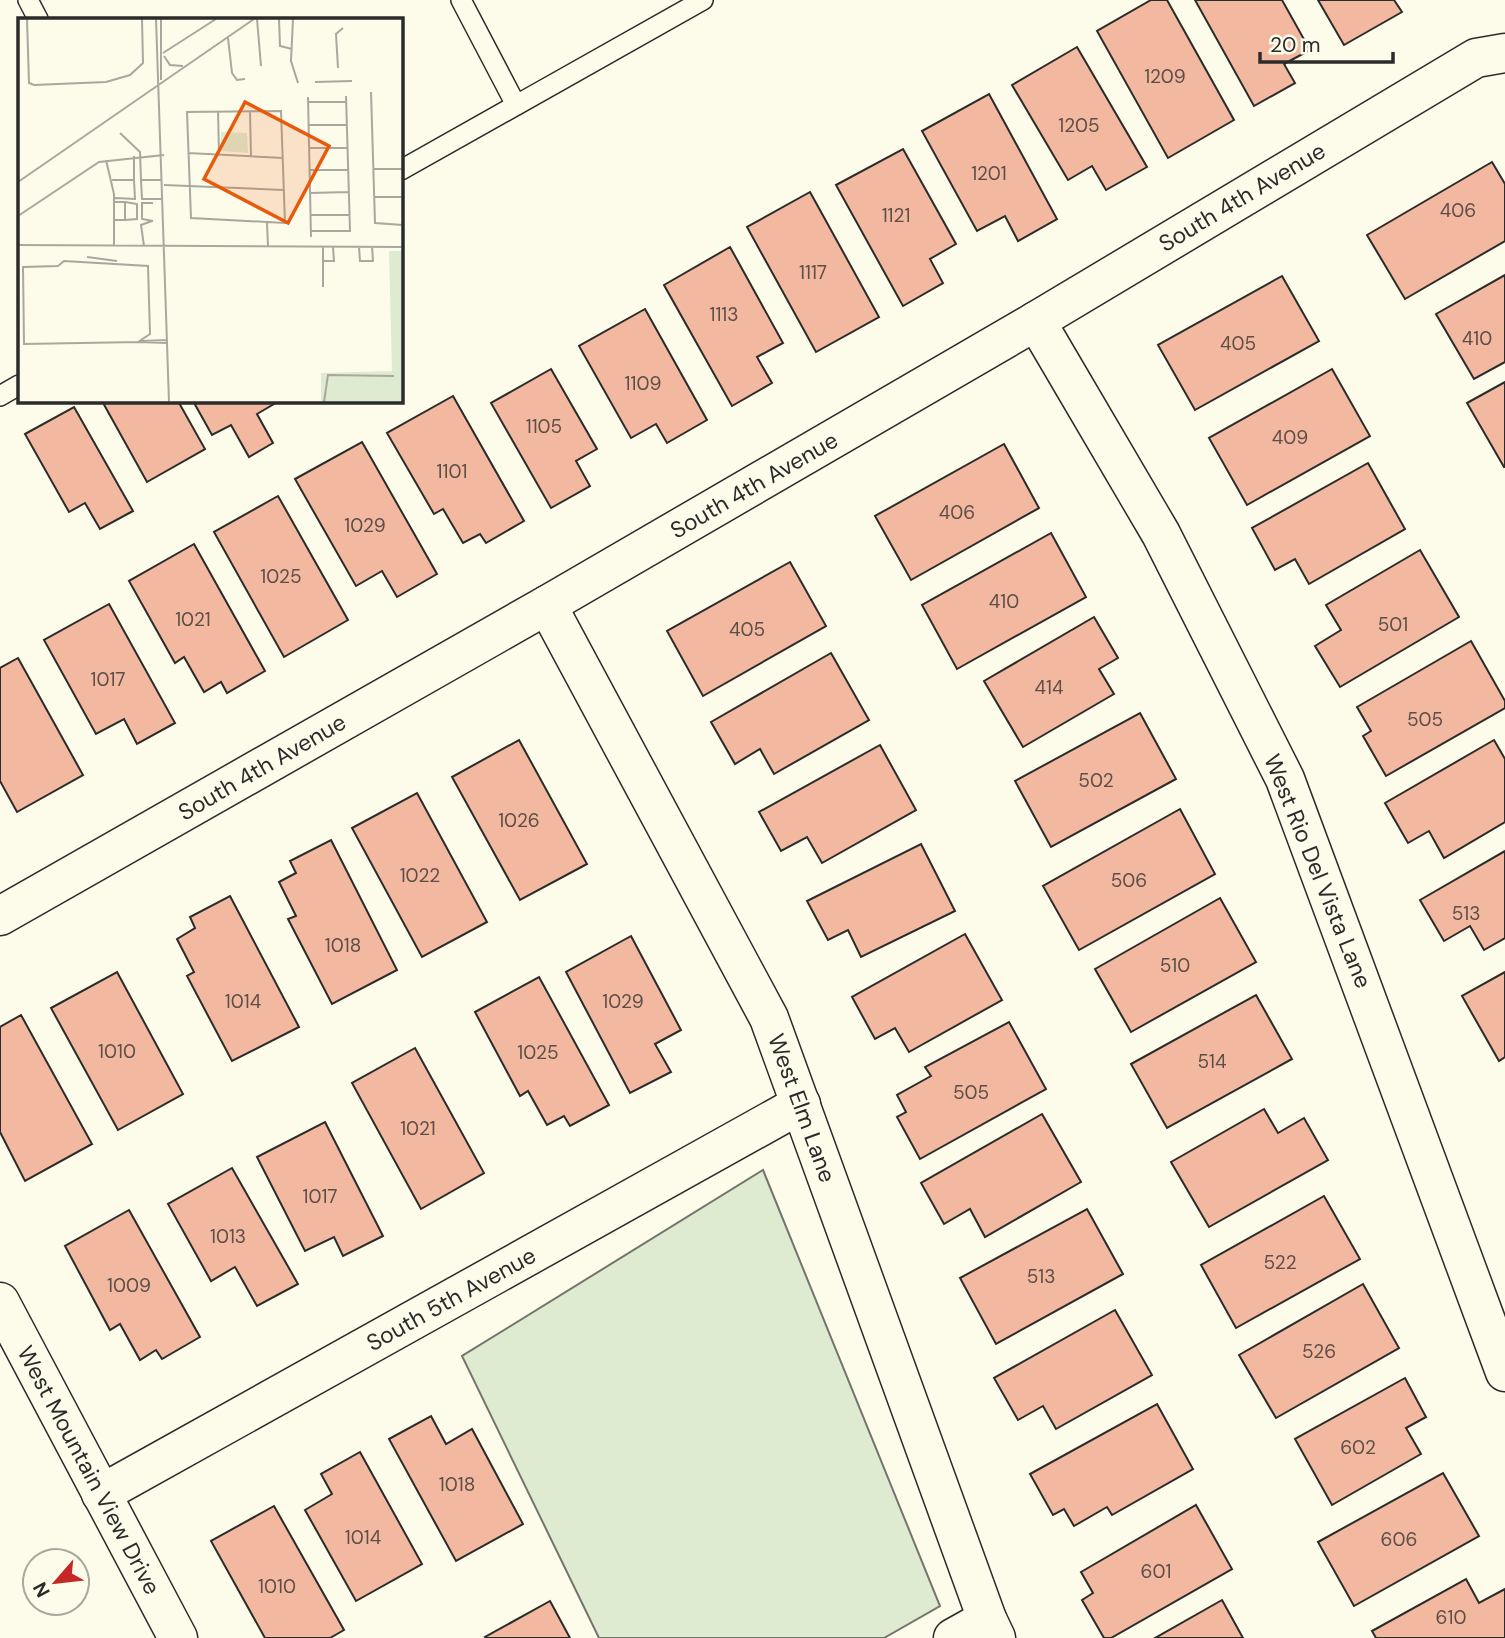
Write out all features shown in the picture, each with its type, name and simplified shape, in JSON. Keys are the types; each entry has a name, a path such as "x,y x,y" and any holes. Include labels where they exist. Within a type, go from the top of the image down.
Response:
{"street":[{"name":"South 4th Avenue","path":"0,916 547,605 1036,321 1476,58 1505,53"},
{"name":"West Rio Del Vista Lane","path":"1036,321 1161,534 1286,779 1505,1372"},
{"name":"West Elm Lane","path":"547,605 769,1018 992,1628"},
{"name":"South 5th Avenue","path":"101,1494 801,1104"},
{"name":"West Mountain View Drive","path":"0,1302 178,1638"},
{"path":"953,1638 992,1628"}],"lane":[{"path":"28,0 37,18"},
{"path":"461,0 516,105"},
{"path":"402,169 702,0"},
{"path":"0,396 18,386"}],"green space":[{"path":"763,1170 940,1606 884,1638 599,1638 462,1356"}],"building":[{"path":"1151,0 1167,0 1234,120 1168,158 1097,31"},
{"path":"1195,0 1282,0 1310,50 1284,64 1295,83 1254,106"},
{"path":"1318,0 1394,0 1402,12 1344,45"},
{"path":"1077,47 1147,167 1106,190 1092,166 1068,180 1012,85"},
{"path":"989,94 1057,219 1018,241 1005,216 977,231 922,131"},
{"path":"903,149 956,244 930,259 943,283 903,306 836,185"},
{"path":"1492,162 1505,184 1505,241 1405,299 1367,235"},
{"path":"810,192 879,317 816,352 747,227"},
{"path":"730,247 783,343 757,357 772,383 732,406 664,285"},
{"path":"1505,275 1505,362 1474,379 1436,314"},
{"path":"1282,276 1319,341 1195,410 1158,345"},
{"path":"645,309 707,420 667,443 656,424 631,438 579,346"},
{"path":"551,369 597,449 576,461 590,486 551,508 491,403"},
{"path":"1332,369 1370,436 1247,505 1209,438"},
{"path":"1505,382 1505,467 1504,467 1467,403"},
{"path":"453,396 524,521 486,543 480,534 463,543 443,509 434,514 387,433"},
{"path":"103,402 179,402 205,449 147,482"},
{"path":"194,402 274,404 257,414 273,443 249,457 231,425 212,435"},
{"path":"74,407 133,511 100,529 85,503 69,512 25,434"},
{"path":"362,442 437,574 397,597 382,571 356,586 295,479"},
{"path":"1004,444 1039,508 911,580 875,516"},
{"path":"1368,463 1405,529 1309,584 1295,559 1275,570 1252,528"},
{"path":"278,496 348,620 284,657 214,532"},
{"path":"1051,533 1086,597 957,669 922,605"},
{"path":"194,544 265,671 227,693 221,682 204,692 184,657 175,663 129,581"},
{"path":"1420,550 1459,617 1340,687 1315,646 1341,630 1326,605"},
{"path":"790,562 826,626 703,696 667,631"},
{"path":"109,604 175,723 137,744 124,719 96,734 44,640"},
{"path":"1094,617 1118,658 1099,669 1114,694 1023,747 984,681"},
{"path":"1471,641 1505,701 1505,708 1386,776 1363,736 1371,731 1357,707"},
{"path":"831,653 869,720 774,774 760,749 735,764 711,722"},
{"path":"18,658 83,775 17,812 0,781 0,668"},
{"path":"1140,713 1176,779 1051,847 1015,781"},
{"path":"519,740 587,864 520,900 452,777"},
{"path":"1494,740 1505,759 1505,822 1444,858 1429,831 1408,843 1385,803"},
{"path":"880,745 916,810 822,863 807,837 781,851 759,812"},
{"path":"417,793 487,922 422,957 352,828"},
{"path":"1180,809 1215,874 1079,950 1043,886"},
{"path":"331,840 397,970 332,1004 288,919 296,916 279,882 296,873 290,861"},
{"path":"921,844 955,911 861,957 848,930 828,940 807,901"},
{"path":"1505,851 1505,938 1484,950 1470,926 1444,941 1420,900"},
{"path":"230,896 299,1027 232,1061 187,976 194,972 177,939 195,928 190,917"},
{"path":"1220,898 1256,962 1131,1032 1095,969"},
{"path":"965,934 1002,1000 909,1052 895,1028 875,1039 852,997"},
{"path":"631,936 681,1030 655,1044 671,1072 630,1093 566,972"},
{"path":"117,972 183,1094 118,1130 51,1008"},
{"path":"1505,972 1505,1057 1499,1061 1462,996"},
{"path":"539,977 609,1105 570,1126 564,1116 547,1125 528,1091 520,1096 475,1012"},
{"path":"1256,995 1292,1059 1167,1128 1131,1064"},
{"path":"21,1015 92,1144 25,1181 0,1132 0,1027"},
{"path":"1009,1022 1046,1089 920,1159 897,1117 906,1112 897,1095 931,1076 925,1067"},
{"path":"415,1048 484,1173 421,1209 352,1083"},
{"path":"1264,1109 1278,1133 1304,1118 1328,1160 1209,1227 1171,1162"},
{"path":"1042,1114 1081,1182 985,1237 970,1209 944,1224 921,1183"},
{"path":"325,1122 383,1236 343,1256 334,1237 305,1251 257,1157"},
{"path":"232,1168 298,1284 257,1306 235,1267 211,1281 168,1204"},
{"path":"1324,1196 1360,1259 1236,1328 1201,1265"},
{"path":"1087,1209 1123,1274 996,1344 960,1278"},
{"path":"129,1210 200,1337 162,1359 156,1350 140,1360 120,1324 110,1330 65,1246"},
{"path":"1363,1284 1399,1348 1276,1418 1239,1355"},
{"path":"1115,1310 1152,1375 1056,1429 1043,1406 1018,1420 994,1378"},
{"path":"1405,1378 1426,1417 1406,1428 1421,1454 1332,1505 1295,1439"},
{"path":"1157,1404 1193,1469 1112,1515 1107,1507 1074,1526 1064,1509 1053,1515 1030,1474"},
{"path":"431,1416 446,1444 472,1429 523,1524 456,1561 389,1439"},
{"path":"360,1452 422,1564 356,1601 305,1510 332,1494 321,1474"},
{"path":"1443,1473 1479,1536 1354,1606 1318,1542"},
{"path":"1196,1505 1232,1569 1111,1638 1104,1638 1082,1600 1093,1593 1081,1572"},
{"path":"274,1506 344,1630 330,1638 265,1638 211,1541"},
{"path":"1466,1579 1479,1603 1505,1589 1505,1638 1376,1638 1372,1631"},
{"path":"1222,1600 1243,1638 1155,1638"},
{"path":"550,1601 570,1638 485,1637"}]}
